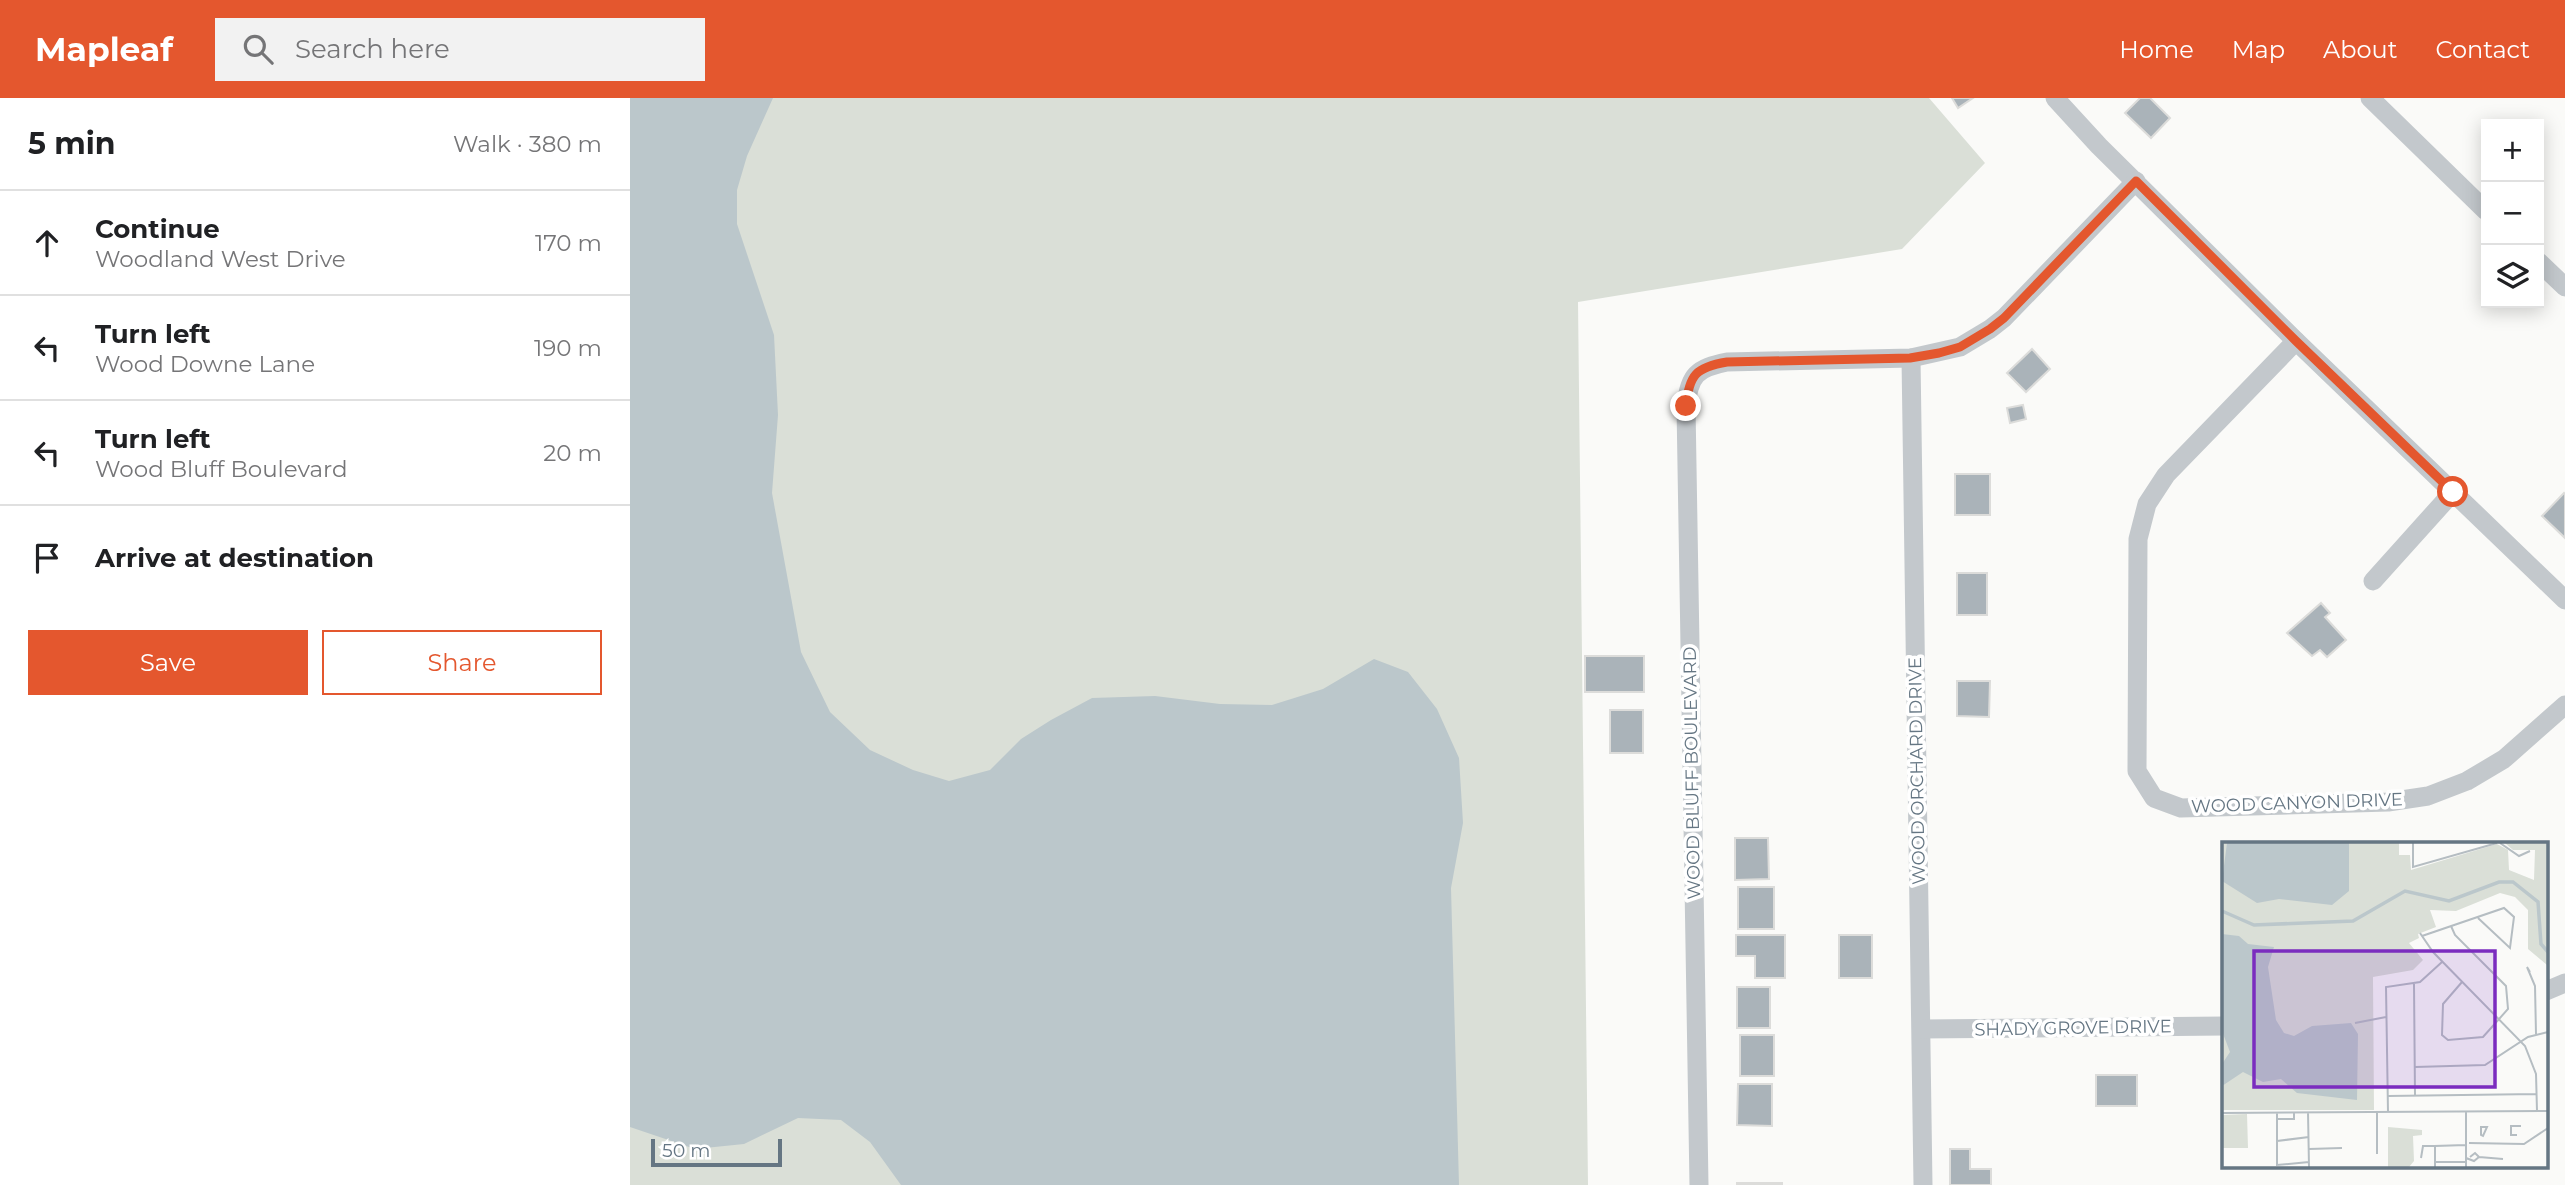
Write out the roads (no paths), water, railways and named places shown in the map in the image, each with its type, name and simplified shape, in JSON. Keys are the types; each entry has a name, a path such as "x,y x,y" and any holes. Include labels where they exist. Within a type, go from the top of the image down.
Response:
{"street":[{"path":"2055,98 2099,146 2296,341 2565,600"},
{"path":"2370,98 2481,206"},
{"path":"1910,358 1960,347 1990,329 2136,181"},
{"path":"2544,267 2565,287"},
{"name":"WOOD CANYON DRIVE","path":"2296,341 2166,475 2153,492 2141,522 2138,539 2137,771 2154,798 2181,808 2388,802 2428,796 2467,781 2504,759 2565,705"},
{"name":"WOOD BLUFF BOULEVARD","path":"1699,1185 1686,406 1688,386 1694,375 1704,368 1727,362 1910,358"},
{"name":"WOOD ORCHARD DRIVE","path":"1910,358 1923,1185"},
{"path":"2373,581 2453,492"},
{"path":"2548,989 2565,983"},
{"name":"SHADY GROVE DRIVE","path":"1922,1029 2222,1026"}]}
